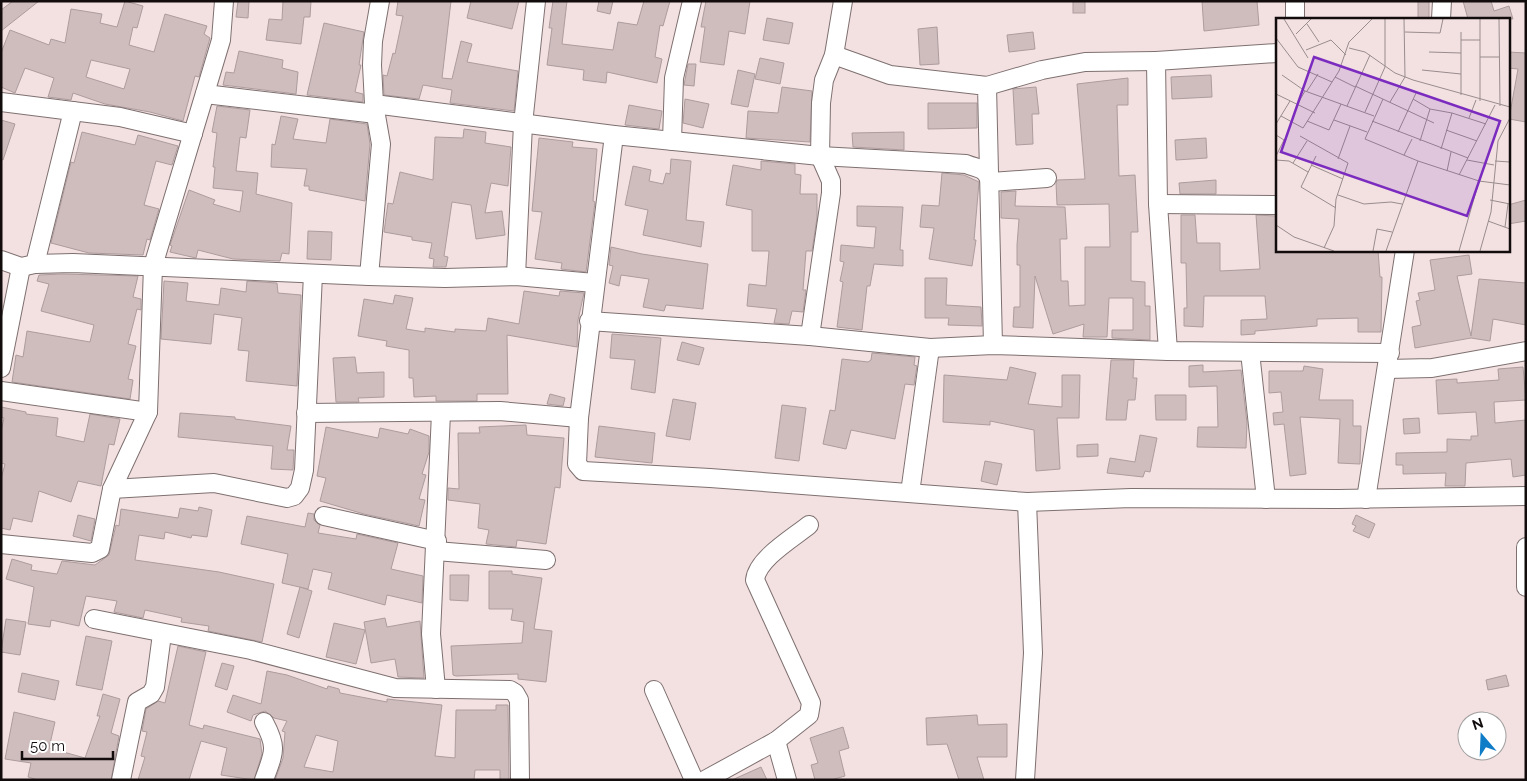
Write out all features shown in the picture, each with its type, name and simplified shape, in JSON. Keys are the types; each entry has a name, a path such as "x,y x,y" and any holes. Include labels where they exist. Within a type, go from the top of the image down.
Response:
{"street":[{"path":"1,544 92,553 98,552 100,549 112,488 148,412 153,266 221,40 224,1"},
{"path":"369,276 381,144 375,109 373,41 380,1"},
{"path":"516,276 522,124 536,1"},
{"path":"672,141 674,78 692,1"},
{"path":"810,336 831,193 831,181 820,156 821,103 824,80 834,55 843,1"},
{"path":"1295,1 1295,18"},
{"path":"1441,18 1442,1"},
{"path":"834,55 890,75 988,86 1042,70 1085,62 1156,61 1276,53"},
{"path":"1156,61 1158,204 1168,351"},
{"path":"988,86 993,345"},
{"path":"205,94 375,109 820,156 966,164 980,167 986,172 991,182"},
{"path":"1,102 120,117 193,134"},
{"path":"1,368 28,265 73,111"},
{"path":"614,135 589,321 579,418 577,464 583,471 1027,502 1132,498 1366,499 1526,496"},
{"path":"991,182 1047,178"},
{"path":"1158,204 1276,205"},
{"path":"1366,499 1405,251"},
{"path":"1,260 28,265 153,266 445,278 516,276 594,282"},
{"path":"112,488 214,483 287,498 294,496 300,488 304,470 313,274"},
{"path":"589,321 810,336 930,348 993,345 1250,352 1388,361 1432,368 1526,351"},
{"path":"910,493 930,348"},
{"path":"1250,352 1266,499"},
{"path":"1,391 148,412"},
{"path":"306,413 500,412 579,418"},
{"path":"436,689 431,634 442,413"},
{"path":"1025,780 1033,652 1027,502"},
{"path":"324,516 436,546 546,560"},
{"path":"705,780 776,741 808,715 811,703 756,580 756,570 765,560 809,525"},
{"path":"1526,547 1526,587"},
{"path":"94,619 162,634 251,650 396,688 501,689 515,693 518,700 520,720 520,780"},
{"path":"120,780 138,702 151,694 155,687 162,634"},
{"path":"654,690 694,780"},
{"path":"264,722 274,742 264,780"},
{"path":"776,741 787,780"}],"building":[{"path":"13,1 39,1 1,31 1,10"},
{"path":"125,1 143,6 137,28 133,27 129,45 154,52 165,14 207,26 204,34 210,38 199,77 195,76 183,121 150,112 105,104 73,93 71,100 48,97 54,78 25,68 15,93 1,87 1,53 10,30 49,45 51,39 65,43 71,9 102,14 100,23 117,27","holes":["91,60 130,69 124,89 86,77"]},
{"path":"238,1 249,1 248,18 236,17"},
{"path":"283,1 311,1 310,17 304,17 301,44 266,40 269,19 282,20"},
{"path":"398,1 451,1 442,78 452,79 461,41 472,44 467,62 518,71 514,111 450,103 452,90 423,85 419,99 384,95 383,75 387,76 393,53 395,54 403,16 396,15"},
{"path":"471,1 519,1 512,29 467,18"},
{"path":"553,1 567,1 562,44 613,50 618,22 637,25 644,1 670,1 663,26 660,25 655,57 662,59 657,83 607,72 606,83 583,80 584,70 547,65 552,28 549,28"},
{"path":"599,1 613,1 610,14 597,11"},
{"path":"706,1 750,1 745,34 729,31 724,65 700,62 705,27 701,27"},
{"path":"1073,1 1085,1 1085,13 1073,13"},
{"path":"1202,1 1257,1 1259,25 1204,31"},
{"path":"1418,1 1429,1 1429,18 1418,18"},
{"path":"1463,1 1491,1 1494,11 1509,6 1513,19 1510,18 1468,18"},
{"path":"767,18 793,23 789,44 763,40"},
{"path":"324,23 364,32 359,65 361,65 355,92 363,94 363,102 307,95"},
{"path":"937,27 939,64 920,65 918,29"},
{"path":"1033,32 1035,49 1009,52 1007,35"},
{"path":"239,51 283,60 282,68 298,72 296,94 223,85 226,72 234,73"},
{"path":"1510,52 1526,53 1526,122 1510,119 1518,69 1510,68"},
{"path":"760,58 784,63 780,84 755,79"},
{"path":"688,64 696,64 694,86 684,85"},
{"path":"738,70 755,74 748,107 731,104"},
{"path":"1211,75 1212,97 1172,99 1171,77"},
{"path":"1128,78 1128,105 1117,105 1119,176 1135,175 1138,232 1131,232 1131,281 1145,282 1145,306 1150,306 1150,340 1112,338 1112,330 1133,330 1133,298 1109,298 1107,337 1083,337 1084,324 1053,334 1035,276 1033,328 1013,327 1014,307 1020,307 1020,265 1017,265 1019,219 1001,218 1001,192 1016,191 1015,206 1065,207 1067,239 1060,239 1061,281 1068,281 1069,306 1085,305 1085,247 1110,247 1109,204 1057,205 1056,183 1057,180 1085,179 1077,84"},
{"path":"782,87 812,91 810,142 746,138 748,111 778,113"},
{"path":"1036,87 1039,114 1032,114 1033,144 1016,145 1013,89"},
{"path":"685,99 709,104 703,128 683,123"},
{"path":"928,103 977,103 977,128 928,129"},
{"path":"629,105 662,111 659,129 625,125"},
{"path":"217,106 250,110 246,138 240,137 236,171 258,173 256,194 292,203 289,254 282,253 280,261 233,259 198,250 196,258 170,252 172,246 170,245 189,190 215,200 213,204 240,212 243,191 213,188 215,167 213,167 217,133 212,132"},
{"path":"281,116 298,119 293,139 326,143 330,119 367,124 370,144 365,201 309,190 309,186 304,186 307,169 271,167 272,144 275,145"},
{"path":"1,120 15,124 3,160 1,159"},
{"path":"464,129 486,132 485,143 511,147 508,186 491,183 485,213 502,211 505,235 476,239 471,205 452,202 444,256 448,257 446,267 433,267 434,259 429,258 432,243 412,240 412,237 384,232 388,203 393,204 400,172 433,180 435,137 463,138"},
{"path":"82,132 135,145 138,135 178,146 172,165 156,161 144,205 159,209 150,240 147,239 143,255 89,253 51,243 71,162 74,163"},
{"path":"904,132 904,150 853,147 852,133"},
{"path":"539,138 573,142 572,147 597,149 593,201 595,202 586,272 561,269 562,263 535,259 542,212 532,211"},
{"path":"1206,138 1207,158 1176,160 1175,140"},
{"path":"671,159 691,161 686,220 704,222 701,247 643,235 648,210 625,205 633,166 651,170 649,181 663,184 666,173 670,174"},
{"path":"761,161 795,164 795,174 801,175 800,194 817,194 817,218 812,251 806,251 803,290 806,290 803,312 792,311 789,324 774,323 777,309 747,306 749,284 766,286 769,251 752,251 752,210 726,205 733,165 761,170"},
{"path":"942,173 964,175 979,182 974,240 976,240 972,266 929,259 934,228 920,227 922,205 939,206"},
{"path":"1216,180 1216,194 1180,194 1179,183"},
{"path":"1526,200 1526,221 1510,224 1510,204"},
{"path":"857,206 903,207 900,250 903,250 903,266 874,264 870,286 867,286 862,330 837,327 843,282 840,281 844,262 840,261 841,245 874,248 876,227 857,226"},
{"path":"1181,215 1195,215 1197,243 1220,243 1220,271 1260,269 1256,215 1276,216 1276,251 1378,251 1380,277 1382,277 1381,332 1358,332 1358,318 1317,319 1317,326 1255,331 1255,334 1241,335 1241,320 1267,319 1265,296 1204,296 1203,327 1184,326 1184,308 1187,308 1186,263 1181,263"},
{"path":"308,231 332,232 331,260 307,259"},
{"path":"611,247 642,254 708,264 703,309 666,305 664,311 643,307 649,279 621,275 619,286 609,283 613,266 609,265"},
{"path":"1469,255 1472,274 1457,276 1471,336 1479,279 1526,283 1526,325 1493,319 1490,341 1471,338 1415,348 1412,327 1421,325 1416,301 1420,300 1418,293 1435,290 1430,260"},
{"path":"39,275 138,276 133,297 141,299 141,310 137,309 128,344 136,346 128,379 133,380 130,399 12,382 16,355 23,357 27,331 90,342 94,325 41,311 49,284 37,281"},
{"path":"925,278 947,278 946,305 981,307 982,326 948,325 949,318 925,318"},
{"path":"164,281 188,283 186,301 219,305 221,288 246,292 247,281 277,283 278,293 301,295 297,386 246,381 249,351 238,350 242,318 214,314 211,344 161,339"},
{"path":"524,291 559,296 560,291 584,293 578,320 577,347 507,335 508,394 477,394 477,401 436,401 436,396 414,397 413,378 409,378 409,350 386,346 387,341 358,336 364,299 393,304 395,295 413,298 406,329 425,332 425,328 455,332 455,329 486,331 488,318 519,324"},
{"path":"612,334 661,338 655,393 631,389 635,360 610,358"},
{"path":"682,342 704,348 699,365 677,360"},
{"path":"872,353 915,357 914,365 917,366 914,385 905,384 895,439 851,430 846,449 823,444 830,410 835,411 842,359 868,362 871,360"},
{"path":"355,357 357,373 384,372 384,397 358,398 359,402 336,402 333,358"},
{"path":"1111,360 1134,360 1133,378 1137,378 1135,400 1128,400 1126,420 1106,420"},
{"path":"1203,365 1203,372 1241,370 1247,423 1246,448 1197,447 1198,427 1218,427 1217,386 1189,387 1189,366"},
{"path":"1304,366 1323,369 1319,400 1353,400 1353,426 1361,426 1360,464 1338,463 1340,419 1300,417 1306,474 1290,476 1284,424 1274,425 1273,413 1283,412 1281,392 1269,393 1269,371 1303,371"},
{"path":"1010,367 1036,373 1028,404 1062,407 1062,375 1080,375 1079,418 1057,418 1060,469 1036,471 1034,430 990,421 990,425 943,422 944,375 1007,380"},
{"path":"1523,367 1526,400 1494,402 1495,423 1526,420 1526,475 1513,477 1511,459 1466,463 1465,486 1445,486 1446,473 1403,474 1403,465 1396,465 1396,453 1447,452 1447,439 1471,440 1471,436 1478,436 1476,412 1438,414 1436,380 1457,379 1457,383 1499,380 1498,369"},
{"path":"550,394 565,398 563,406 547,404"},
{"path":"1155,395 1186,395 1186,420 1156,420"},
{"path":"673,399 696,403 690,440 666,436"},
{"path":"782,405 806,408 799,461 775,458"},
{"path":"1,407 26,412 26,414 58,418 56,436 84,442 90,414 120,419 114,445 109,444 101,486 78,481 71,502 39,491 32,522 13,518 10,530 1,528 1,479 5,464 1,463 1,432 4,418 1,417"},
{"path":"180,413 235,417 235,419 291,426 287,450 294,450 293,470 271,469 273,446 178,437"},
{"path":"1419,418 1420,433 1404,434 1403,419"},
{"path":"526,425 527,435 564,438 560,488 555,487 546,544 517,540 516,547 486,544 489,530 478,528 480,504 448,500 448,488 459,489 458,433 480,433 479,427"},
{"path":"599,426 655,433 652,463 595,457"},
{"path":"326,427 378,438 380,428 408,434 410,429 429,436 429,452 422,474 426,475 419,499 425,500 419,526 364,514 320,501 326,478 317,476"},
{"path":"1140,435 1157,438 1150,472 1145,471 1143,477 1107,473 1110,458 1135,462"},
{"path":"1098,444 1098,456 1077,457 1077,445"},
{"path":"985,461 1002,464 997,485 981,481"},
{"path":"199,507 212,510 207,537 192,535 191,538 165,532 164,539 139,535 135,560 219,572 274,584 262,642 208,631 209,626 181,622 182,618 145,610 143,618 114,612 117,601 86,596 79,626 51,620 50,627 28,624 34,587 6,579 12,559 32,565 31,570 57,574 62,561 95,565 109,555 116,525 119,526 121,509 178,518 180,508 198,511"},
{"path":"308,513 314,514 314,520 320,525 318,533 356,539 357,534 398,543 391,569 423,576 422,603 387,595 385,605 328,589 332,573 313,569 308,589 282,583 288,554 241,544 247,516 305,527"},
{"path":"78,515 95,519 91,541 73,536"},
{"path":"1356,515 1375,524 1369,538 1353,531 1356,526 1352,524"},
{"path":"489,571 512,571 512,574 542,578 534,629 552,631 546,682 518,679 518,674 453,675 451,646 522,643 524,622 511,620 513,609 489,609"},
{"path":"450,575 469,575 468,601 450,600"},
{"path":"300,587 312,591 299,638 287,634"},
{"path":"385,618 387,627 420,621 424,678 398,677 395,659 371,663 364,622"},
{"path":"6,619 26,622 20,655 1,652"},
{"path":"334,623 365,630 356,664 326,657"},
{"path":"86,636 112,641 102,690 76,685"},
{"path":"178,646 206,652 189,725 203,729 204,725 260,739 262,754 254,780 221,775 227,748 201,741 189,780 138,780 145,757 141,756 147,732 142,731 146,709 158,701 165,703"},
{"path":"222,663 234,666 227,690 215,686"},
{"path":"267,671 287,675 327,689 328,686 339,689 340,693 387,702 387,699 442,705 435,756 455,758 456,710 496,710 496,705 508,705 509,780 500,780 500,770 475,770 474,780 275,780 283,758 285,732 282,731 287,721 274,718 265,711 253,715 251,721 227,712 233,695 261,704","holes":["316,735 338,741 333,772 304,767"]},
{"path":"22,673 59,681 55,700 18,692"},
{"path":"1506,675 1509,686 1488,690 1486,680"},
{"path":"103,694 120,699 111,733 119,736 111,780 38,780 28,777 31,763 5,759 14,712 55,722 49,748 85,758 100,716 97,716"},
{"path":"977,715 978,725 1007,724 1007,757 977,757 984,780 959,780 947,744 927,745 926,718"},
{"path":"843,727 849,748 839,751 845,776 831,780 815,780 811,765 818,763 810,738"},
{"path":"761,767 767,780 732,780"}]}
